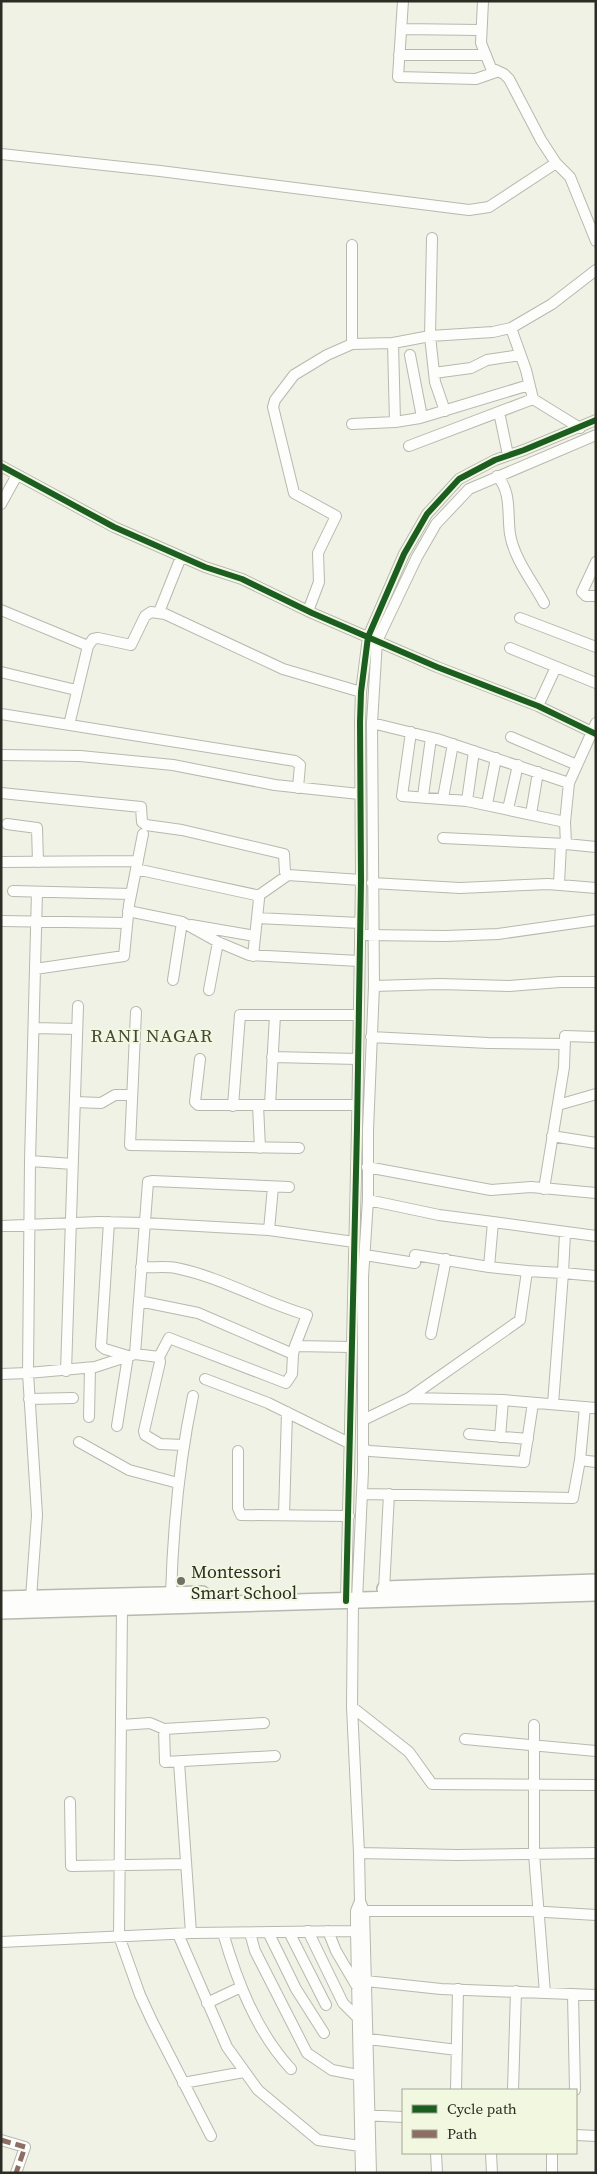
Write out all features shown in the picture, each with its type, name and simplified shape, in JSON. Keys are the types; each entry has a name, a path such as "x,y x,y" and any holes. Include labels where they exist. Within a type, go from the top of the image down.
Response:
{"highway":[{"path":"1,1611 352,1596 384,1590 596,1582"},
{"path":"1,1599 171,1595 352,1596 596,1593"}],"street":[{"path":"403,1 398,76 476,79 496,72"},
{"path":"484,1 480,30 481,42 491,68 496,72 504,74 509,79 540,140 556,163 570,177 596,241"},
{"path":"402,29 480,30"},
{"path":"399,55 486,55"},
{"path":"1,154 160,171 469,210 489,207 556,163"},
{"path":"432,238 430,336 435,385 445,411"},
{"path":"352,245 352,344"},
{"path":"308,611 319,582 318,553 336,516 294,493 273,405 294,375 328,355 352,344 493,332 511,328 552,304 596,270"},
{"path":"511,328 533,399 580,428"},
{"path":"393,342 395,422"},
{"path":"410,355 422,417"},
{"path":"434,373 471,368 487,360 520,355"},
{"path":"352,424 395,422 422,417 529,385"},
{"path":"409,446 533,399"},
{"path":"499,412 508,455"},
{"path":"361,2173 360,2146 364,2115 359,1853 352,1707 349,1443 361,880 359,794 361,692 373,639 404,554 427,514 459,479 495,460 580,428 596,420"},
{"path":"352,1596 362,1494 365,1255 368,1200 367,1167 374,986 372,935 373,639 436,524 469,490 496,476 596,435"},
{"path":"1,466 114,528 205,567 242,579 308,611 437,667 594,730 569,783 560,884"},
{"path":"1,504 17,475"},
{"path":"496,476 505,487 510,533 514,550 544,603"},
{"path":"159,612 181,557"},
{"path":"596,562 582,592 586,596 596,596"},
{"path":"1,610 88,646"},
{"path":"69,725 76,690 88,646 92,639 96,638 131,645 146,616 151,612 159,612 283,669 361,692"},
{"path":"520,618 596,647"},
{"path":"510,648 596,683"},
{"path":"538,706 556,667"},
{"path":"1,672 76,690"},
{"path":"1,714 295,761 300,765 298,788"},
{"path":"372,723 453,744 569,783"},
{"path":"410,732 401,795 487,804 565,822"},
{"path":"510,737 577,765"},
{"path":"423,796 431,738"},
{"path":"443,798 453,744"},
{"path":"467,801 474,751"},
{"path":"1,755 80,756 173,765 298,788 359,794"},
{"path":"487,804 496,758"},
{"path":"508,809 518,765"},
{"path":"531,814 538,772"},
{"path":"1,793 141,807 143,810 142,821 146,824 182,830 284,854 284,870 288,875"},
{"path":"7,824 37,828 38,862"},
{"path":"35,969 123,956 128,911 143,834"},
{"path":"443,838 596,847"},
{"path":"1,862 137,865 258,896 288,875 361,880"},
{"path":"372,883 460,888 560,884 596,888"},
{"path":"13,891 131,894"},
{"path":"31,1598 37,1515 28,1373 30,1161 37,892"},
{"path":"253,956 258,896"},
{"path":"128,911 255,936"},
{"path":"257,918 360,923"},
{"path":"360,936 498,934 596,920"},
{"path":"1,921 127,923"},
{"path":"185,923 218,942 253,956 359,961"},
{"path":"172,980 185,923"},
{"path":"210,990 218,942"},
{"path":"374,986 440,984 509,986 560,982 596,982"},
{"path":"66,1370 78,1006"},
{"path":"136,1012 130,1145 300,1148"},
{"path":"270,1105 275,1015"},
{"path":"233,1106 240,1016 358,1015"},
{"path":"34,1028 77,1029"},
{"path":"544,1189 564,1067 566,1036 596,1037"},
{"path":"371,1037 488,1043 565,1044"},
{"path":"272,1058 358,1059"},
{"path":"200,1059 196,1104 233,1106 357,1105"},
{"path":"558,1105 596,1094"},
{"path":"75,1102 101,1103 115,1095 131,1095"},
{"path":"258,1105 260,1148"},
{"path":"552,1136 596,1143"},
{"path":"30,1161 73,1164"},
{"path":"367,1167 491,1190 531,1187 596,1193"},
{"path":"117,1426 132,1355 139,1301 147,1185 150,1181 289,1187"},
{"path":"270,1230 273,1187"},
{"path":"368,1200 439,1215 596,1236"},
{"path":"1,1226 109,1222 144,1223 270,1230 354,1242"},
{"path":"109,1222 101,1346 105,1349 132,1355 159,1357"},
{"path":"488,1267 493,1222"},
{"path":"553,1404 565,1233"},
{"path":"365,1255 415,1263 415,1255 488,1267 596,1276"},
{"path":"431,1334 446,1259"},
{"path":"141,1268 174,1268 200,1274 285,1309 307,1315 294,1350 292,1374 286,1383 169,1338 159,1357 159,1368 144,1432 146,1436 160,1444 183,1445"},
{"path":"363,1420 409,1398 520,1320 527,1271"},
{"path":"139,1301 198,1313 294,1350 351,1347"},
{"path":"1,1374 90,1368 132,1355"},
{"path":"89,1418 90,1368"},
{"path":"205,1378 286,1412 349,1443"},
{"path":"171,1595 178,1482 193,1396"},
{"path":"29,1399 72,1398"},
{"path":"409,1398 503,1400 596,1408"},
{"path":"500,1436 503,1400"},
{"path":"363,1449 522,1462 526,1460 533,1403"},
{"path":"362,1494 570,1498 574,1496 580,1460 584,1407"},
{"path":"284,1516 286,1412"},
{"path":"469,1434 528,1439"},
{"path":"79,1442 129,1470 178,1482"},
{"path":"238,1451 239,1513 243,1515 349,1516"},
{"path":"580,1460 596,1462"},
{"path":"384,1590 389,1494"},
{"path":"122,1606 118,1865 119,1936 140,1995 211,2136"},
{"path":"352,1707 409,1752 432,1784 596,1785"},
{"path":"121,1725 150,1724 164,1729 264,1722"},
{"path":"534,1725 534,1854 545,1993"},
{"path":"164,1729 165,1762 210,1758 275,1756"},
{"path":"465,1739 596,1751"},
{"path":"179,1762 191,1934"},
{"path":"70,1802 70,1865 186,1864"},
{"path":"359,1853 596,1853"},
{"path":"360,1911 540,1912 596,1916"},
{"path":"360,1911 356,1931 361,1983 356,2016 362,2038 358,2075 371,2173"},
{"path":"308,1931 343,2002 356,2016"},
{"path":"328,1931 336,1951 361,1983 596,1995"},
{"path":"1,1942 178,1934 356,1931"},
{"path":"250,1932 255,1951 307,2053 332,2070 358,2075"},
{"path":"268,1932 296,1989 324,2033"},
{"path":"289,1932 326,2005"},
{"path":"223,1933 241,1987 270,2044 290,2069"},
{"path":"178,1934 228,2047 258,2090 318,2140 360,2146"},
{"path":"207,2003 241,1987"},
{"path":"456,2089 458,1989"},
{"path":"513,2089 516,1991"},
{"path":"573,1994 575,2089"},
{"path":"362,2038 457,2050"},
{"path":"183,2083 244,2072"},
{"path":"364,2115 402,2117"},
{"path":"577,2135 596,2136"},
{"path":"1,2140 26,2147 16,2173"},
{"path":"436,2154 437,2173"},
{"path":"491,2154 492,2173"},
{"path":"552,2154 552,2173"}],"marked path":[{"path":"1,2140 25,2147 16,2173"}],"cycle path":[{"path":"346,1601 361,880 360,722 361,692 368,637 404,554 427,514 459,479 495,460 596,420"},
{"path":"1,466 114,527 205,567 242,579 312,613 437,667 538,706 596,734"}],"place":[{"name":"Montessori Smart School","path":"181,1581"}],"district":[{"name":"RANI NAGAR","path":"152,1035"}]}
